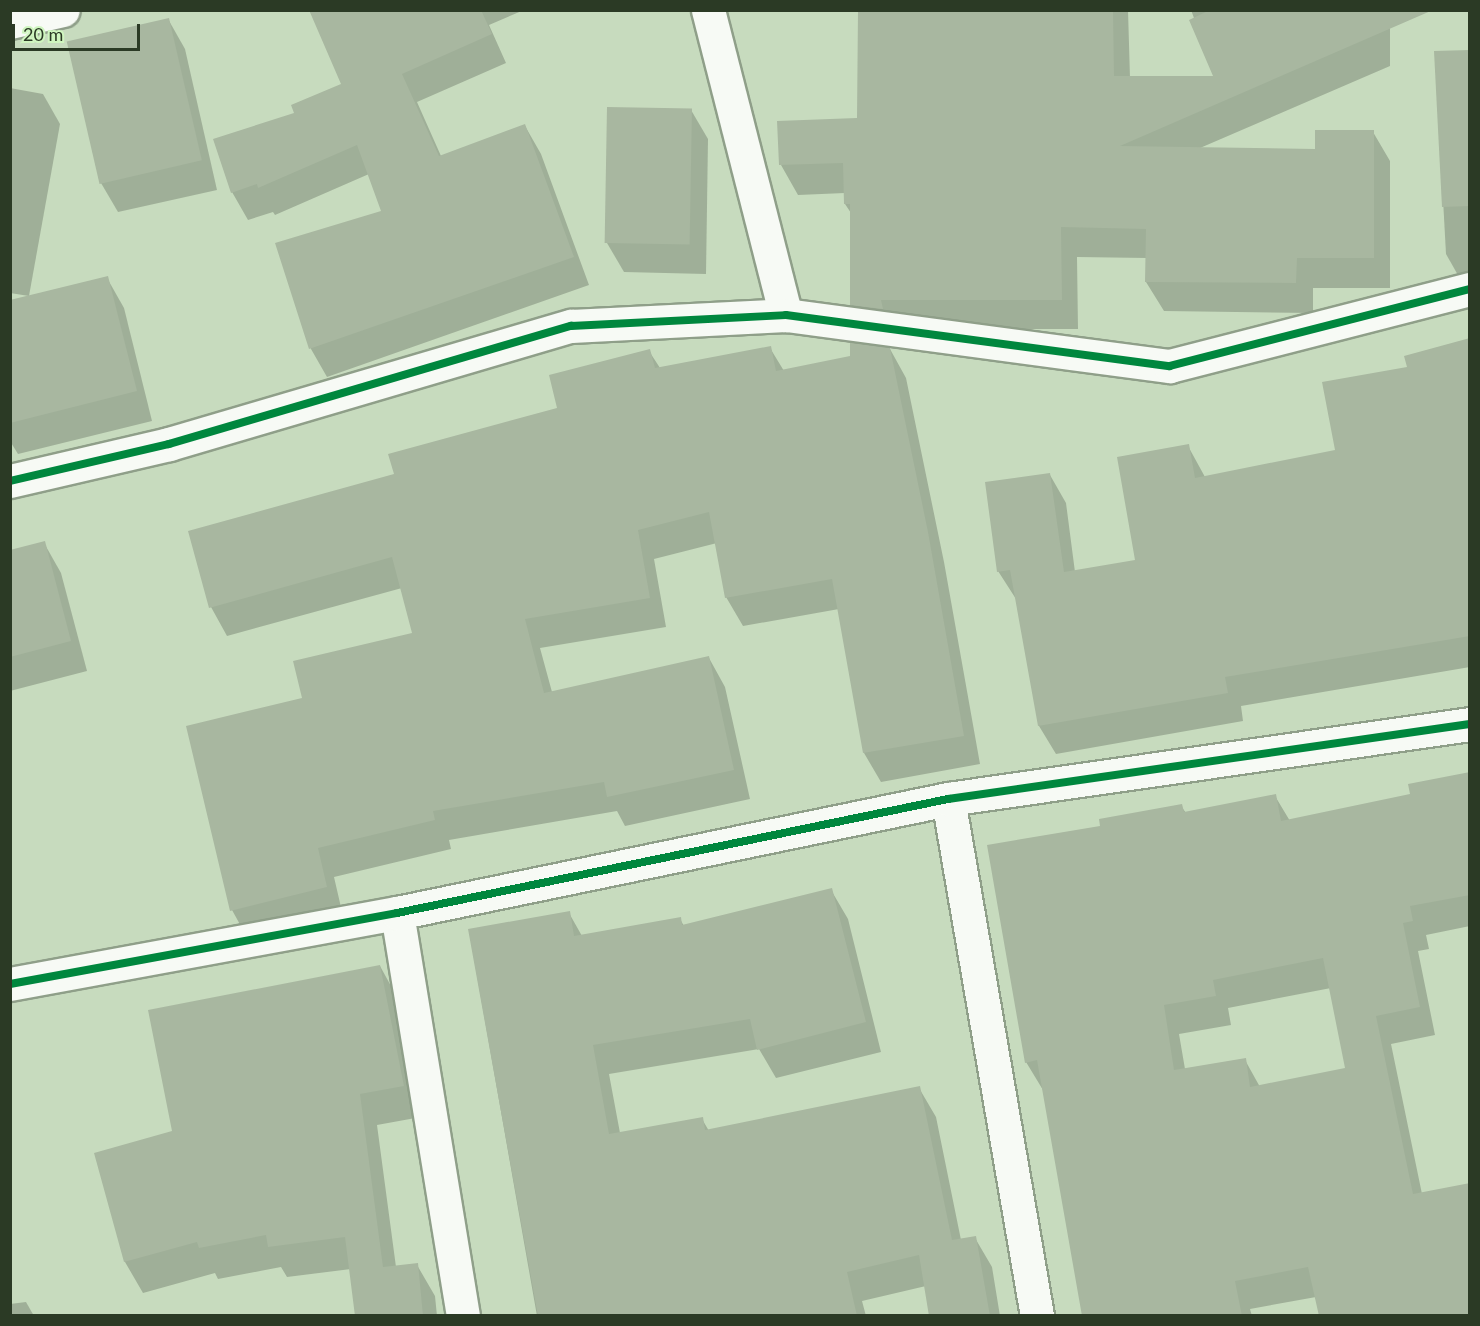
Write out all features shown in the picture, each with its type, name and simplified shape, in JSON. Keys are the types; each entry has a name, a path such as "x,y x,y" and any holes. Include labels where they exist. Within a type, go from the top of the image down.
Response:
{"street":[{"path":"10,22 63,10"},
{"path":"708,10 786,315"},
{"path":"10,481 169,444 571,326 786,315 1170,366 1470,289"},
{"path":"10,984 397,914 948,799 1470,723"},
{"path":"948,799 1037,1316"},
{"path":"397,914 463,1316"}],"building":[{"path":"309,10 481,10 492,34 402,74 439,156 525,124 574,257 309,349 275,243 381,211 357,145 258,188 257,184 231,193 213,139 294,113 291,105 341,84"},
{"path":"858,10 1113,10 1114,76 1213,76 1189,20 1210,10 1433,10 1120,146 1315,149 1315,130 1374,130 1374,258 1297,258 1296,283 1145,282 1146,229 1061,227 1062,300 881,300 883,309 850,305 850,204 844,204 843,163 779,165 777,121 857,118"},
{"path":"169,18 202,160 100,184 67,42"},
{"path":"1470,50 1470,206 1442,207 1434,51"},
{"path":"607,107 692,108 690,244 605,243"},
{"path":"108,276 137,391 10,423 10,300"},
{"path":"1470,338 1470,636 1225,677 1228,693 1038,726 1010,570 997,572 985,482 1050,473 1064,572 1135,560 1117,457 1189,444 1195,478 1335,450 1322,382 1407,367 1404,356"},
{"path":"850,342 890,348 928,532 964,736 863,753 832,579 725,598 709,512 638,530 650,598 525,619 544,693 709,656 734,770 607,797 604,782 433,811 435,820 318,848 327,887 230,911 186,726 302,698 293,661 412,633 392,557 209,608 188,531 394,474 388,454 557,408 549,375 650,349 655,368 771,346 776,371 850,356"},
{"path":"45,541 71,641 10,657 10,550"},
{"path":"1470,772 1470,895 1410,906 1413,921 1403,923 1420,1007 1376,1016 1413,1194 1470,1183 1470,1316 1319,1316 1308,1267 1235,1281 1242,1316 1082,1316 1037,1060 1025,1063 987,845 1100,826 1099,819 1182,804 1184,812 1276,794 1281,821 1410,794 1408,784","holes":["1323,958 1345,1068 1250,1087 1246,1058 1174,1070 1164,1005 1216,996 1213,980"]},
{"path":"832,888 866,1022 757,1050 750,1019 593,1045 609,1134 703,1117 705,1130 920,1086 952,1240 976,1236 990,1316 929,1316 919,1255 847,1272 857,1316 538,1316 468,929 570,911 574,936 681,917 682,925"},
{"path":"380,965 404,1086 360,1094 383,1267 418,1263 423,1316 355,1316 345,1237 268,1247 266,1235 199,1248 197,1242 124,1262 94,1153 172,1131 148,1010"}],"cycle path":[{"path":"10,481 169,444 571,326 786,315 1170,366 1470,289"},
{"path":"10,984 397,913 948,799 1470,724"}]}
